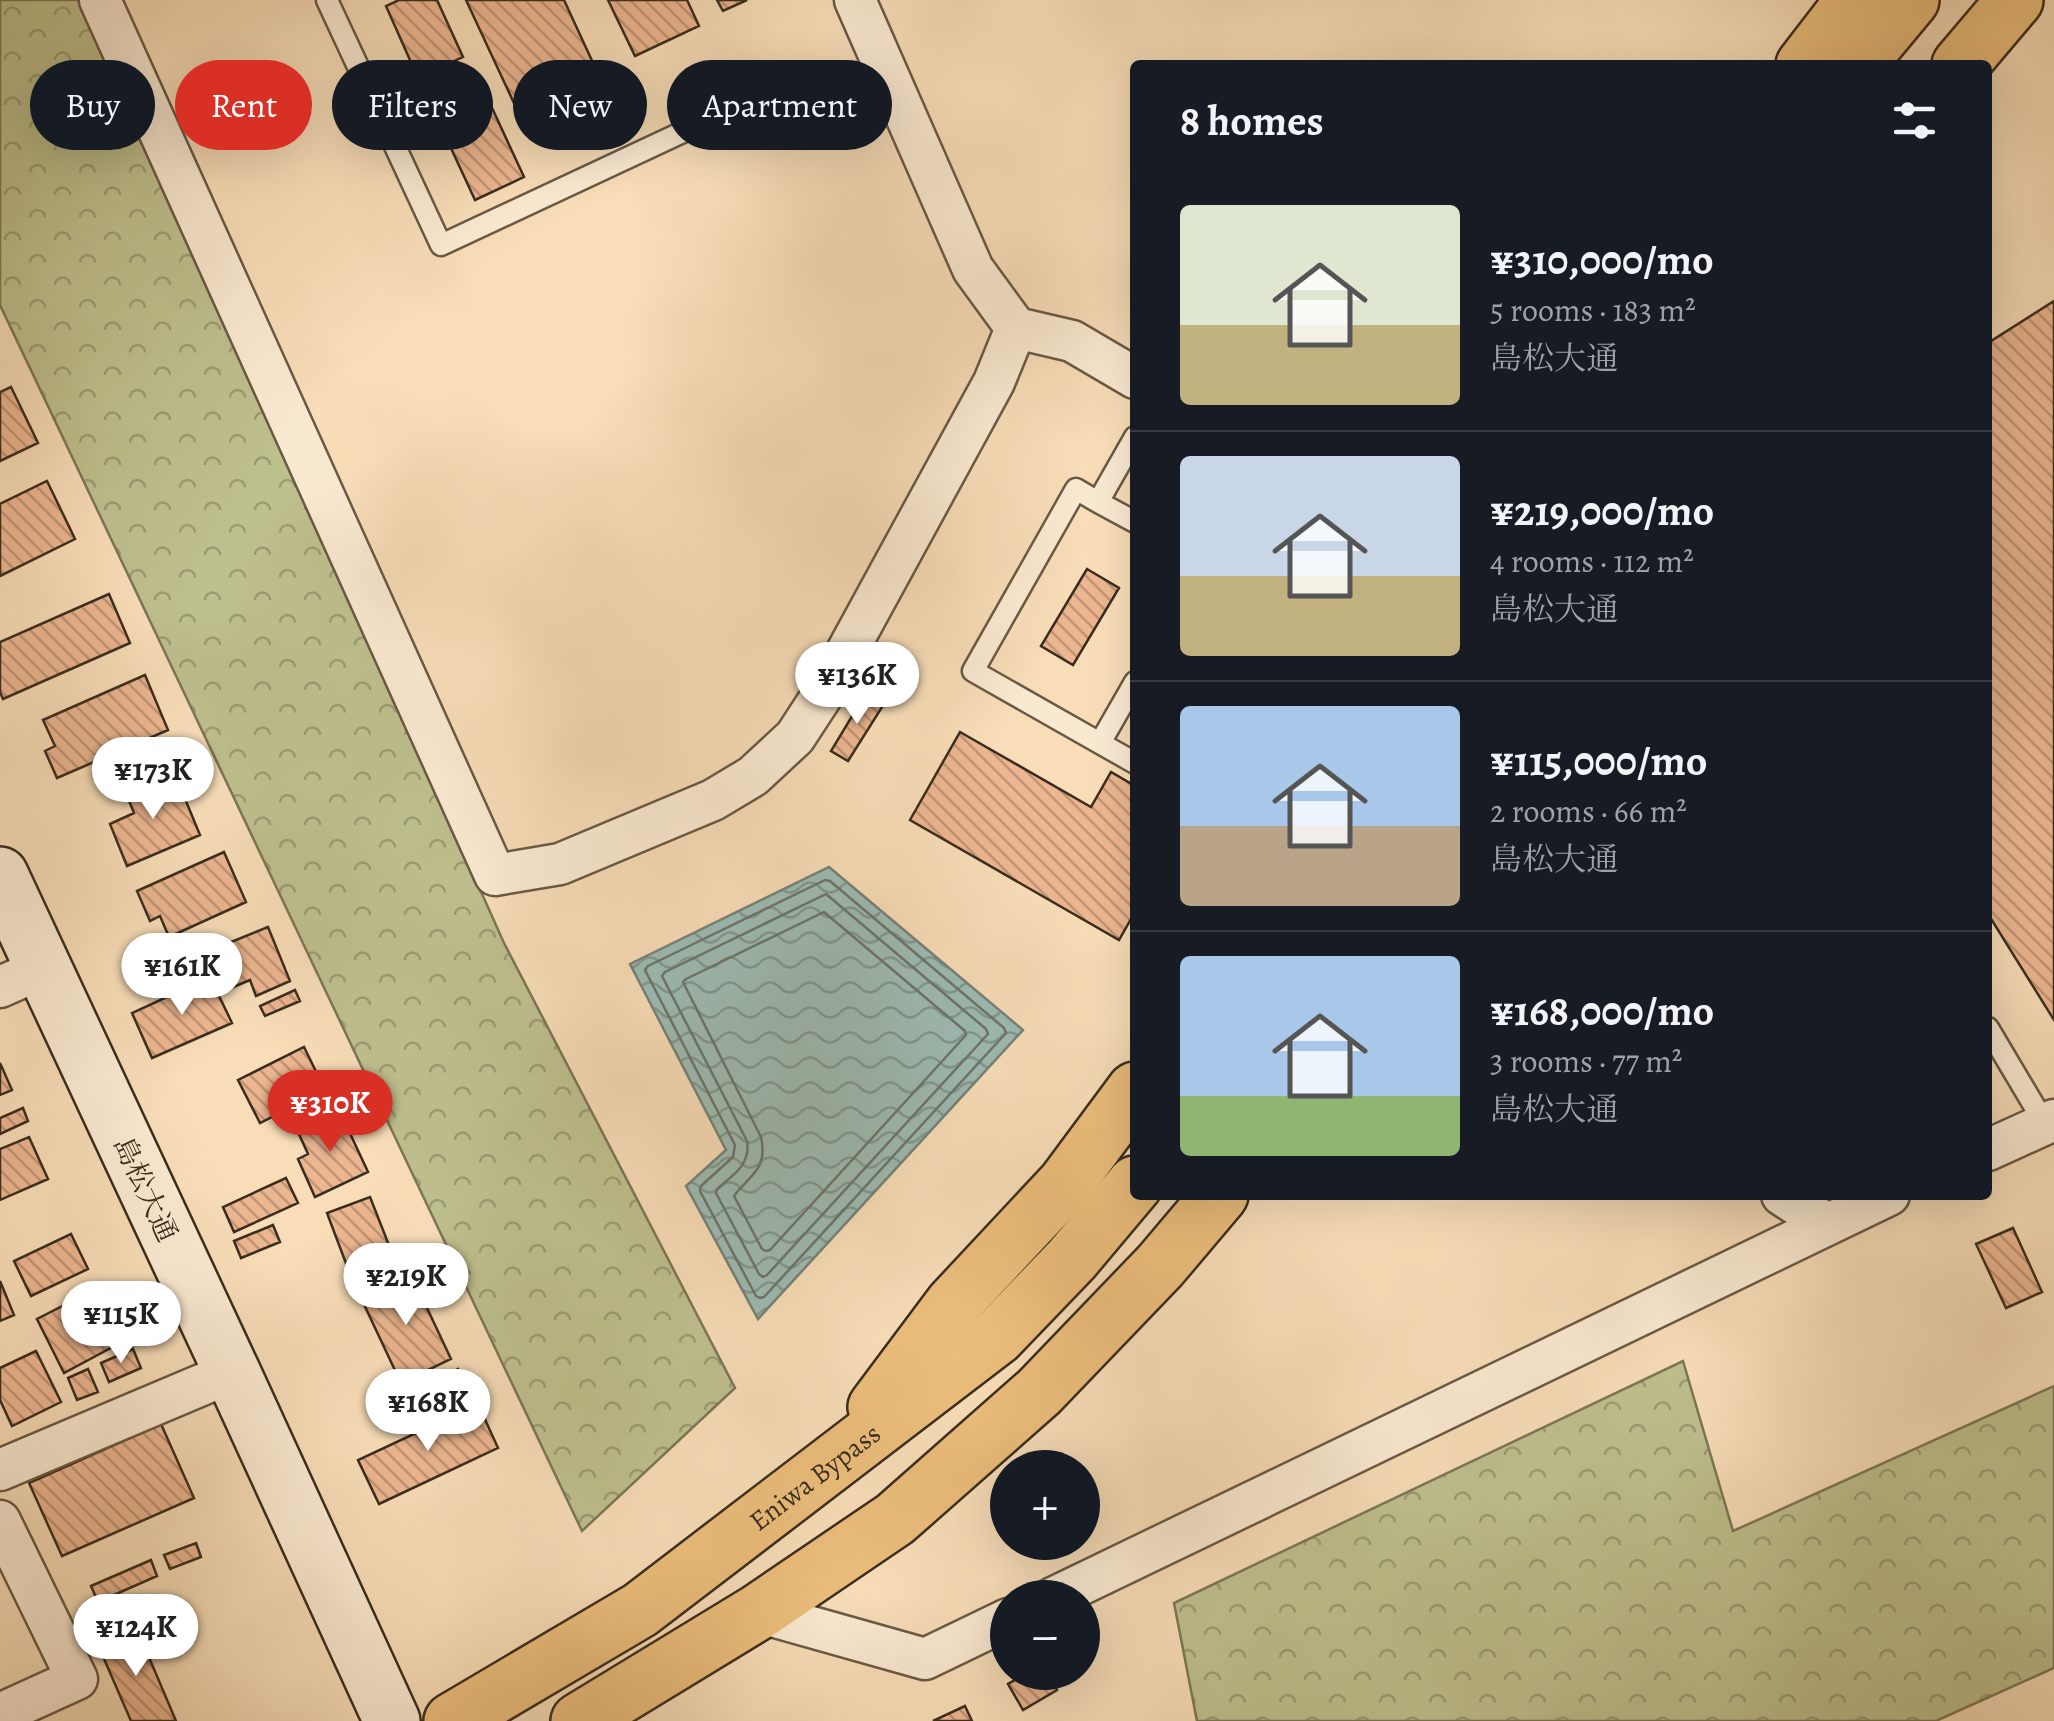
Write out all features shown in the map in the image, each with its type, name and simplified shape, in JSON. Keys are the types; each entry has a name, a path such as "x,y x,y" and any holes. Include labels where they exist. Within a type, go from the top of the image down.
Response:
{"highway":[{"path":"1808,60 1854,0"},
{"path":"1861,60 1911,0"},
{"path":"1964,60 2015,0"},
{"path":"838,1457 953,1304 1066,1183 1130,1097"},
{"name":"Eniwa Bypass","path":"452,1721 640,1610 997,1338 1130,1190"},
{"path":"579,1721 758,1612 896,1519 1039,1392 1160,1266 1216,1200"}],"street":[{"path":"100,0 495,874 560,864 713,800 753,776 795,738 827,688 994,382 1016,328"},
{"path":"855,0 973,269 1016,328 1072,341 1130,375"},
{"name":"島松大通","path":"0,876 21,978 232,1372 392,1721"},
{"path":"1992,1148 2050,1122"},
{"path":"1790,1200 1827,1224"},
{"path":"1090,1580 1878,1200"},
{"path":"0,1470 232,1372"},
{"path":"0,1521 77,1679 0,1714"},
{"path":"758,1612 925,1659 990,1628"}],"lane":[{"path":"327,0 441,246 667,140"},
{"path":"1098,502 1130,446"},
{"path":"1130,519 1076,489 973,671 1130,760"},
{"path":"1100,743 1130,691"},
{"path":"1992,1034 2050,1122"}],"green space":[{"path":"0,0 82,0 109,60 30,60 30,150 149,150 504,943 735,1388 582,1531 0,305"},
{"path":"1683,1361 1733,1531 2054,1386 2054,1668 1936,1721 1197,1721 1174,1603"}],"water":[{"path":"829,867 1023,1030 758,1319 686,1186 726,1150 630,964"}],"building":[{"path":"399,0 437,0 463,57 410,60 386,6"},
{"path":"466,0 564,0 592,60 513,60 513,101"},
{"path":"608,0 687,0 699,26 635,56"},
{"path":"717,0 747,0 723,11"},
{"path":"493,110 524,177 475,200 452,150 493,150"},
{"path":"2054,301 2054,1020 1992,920 1992,340"},
{"path":"11,387 38,443 0,461 0,392"},
{"path":"47,481 75,539 0,576 0,504"},
{"path":"1087,569 1119,588 1073,665 1041,646"},
{"path":"109,594 130,643 3,699 0,642"},
{"path":"145,675 168,730 57,778 45,751 55,746 43,720"},
{"path":"866,693 884,704 848,761 831,751"},
{"path":"960,732 1091,807 1111,772 1130,783 1130,921 1119,940 910,820"},
{"path":"159,776 170,800 183,794 200,835 127,866 110,824 134,813 125,791"},
{"path":"224,852 246,902 169,937 160,916 150,921 137,891"},
{"path":"268,927 290,981 256,996 250,980 231,988 214,949"},
{"path":"210,977 232,1023 152,1058 132,1013"},
{"path":"295,990 300,1001 265,1016 260,1006"},
{"path":"304,1047 325,1090 260,1123 238,1080"},
{"path":"0,1063 12,1090 0,1095"},
{"path":"23,1108 28,1121 0,1134 0,1118"},
{"path":"340,1112 368,1172 315,1197 298,1159 308,1154 298,1132"},
{"path":"29,1137 48,1179 0,1200 0,1149"},
{"path":"286,1178 298,1203 234,1232 223,1207"},
{"path":"370,1197 394,1258 350,1274 327,1213"},
{"path":"273,1225 280,1242 241,1258 234,1241"},
{"path":"2013,1228 2042,1292 2006,1308 1976,1244"},
{"path":"71,1234 88,1269 31,1296 14,1261"},
{"path":"411,1274 451,1359 401,1383 361,1298"},
{"path":"0,1281 14,1315 0,1321"},
{"path":"94,1290 120,1343 64,1373 37,1319"},
{"path":"133,1349 141,1368 109,1382 101,1363"},
{"path":"36,1351 61,1402 12,1426 0,1400 0,1368"},
{"path":"88,1369 98,1392 77,1400 68,1378"},
{"path":"458,1369 464,1378 440,1391 435,1382"},
{"path":"426,1385 431,1395 407,1406 402,1395"},
{"path":"478,1404 498,1448 379,1504 358,1460"},
{"path":"161,1424 194,1498 62,1556 29,1483"},
{"path":"196,1543 201,1557 170,1569 164,1555"},
{"path":"151,1560 157,1576 98,1602 91,1586"},
{"path":"137,1629 176,1721 131,1721 98,1645"},
{"path":"1011,1690 1057,1690 1023,1710"},
{"path":"965,1706 972,1721 933,1721"}]}
